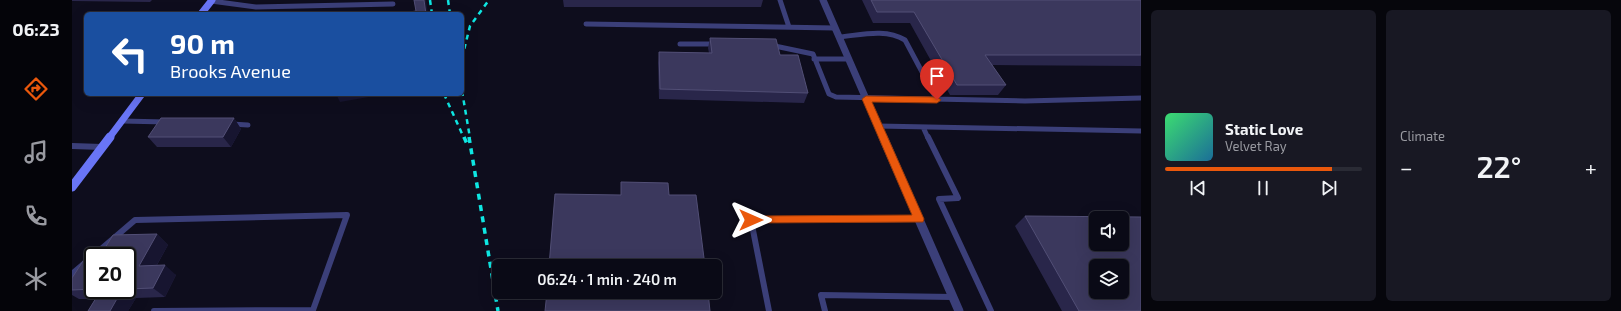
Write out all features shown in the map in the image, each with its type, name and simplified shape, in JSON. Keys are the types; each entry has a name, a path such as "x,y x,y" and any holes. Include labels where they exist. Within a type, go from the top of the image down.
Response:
{"main road":[{"path":"203,12 212,0"},
{"path":"72,188 141,96"}],"street":[{"path":"823,0 959,311"}],"lane":[{"path":"212,0 256,7 393,4"},
{"path":"307,6 310,0"},
{"path":"780,0 789,27"},
{"path":"586,24 835,28"},
{"path":"839,37 889,33 899,35 905,40 937,100"},
{"path":"680,44 727,44"},
{"path":"767,45 775,45 789,50 804,51 813,54 828,94 836,98 1025,101 1141,98"},
{"path":"814,59 849,59"},
{"path":"122,121 171,122"},
{"path":"225,124 248,124"},
{"path":"878,126 1141,131"},
{"path":"923,127 958,198 939,199 991,311"},
{"path":"72,146 102,147"},
{"path":"72,274 135,220 347,216 314,310 154,311"},
{"path":"769,311 751,220 919,219"},
{"path":"825,311 821,295 953,297"}],"building":[{"path":"414,0 424,0 426,12 410,12 416,11"},
{"path":"871,0 1141,0 1141,55 985,55 1006,85 957,85 914,12 877,12"},
{"path":"710,38 776,39 780,55 798,55 808,93 660,89 659,52 712,53"},
{"path":"161,118 234,118 223,137 148,137"},
{"path":"621,182 668,183 669,195 696,195 704,259 550,259 555,194 621,195"},
{"path":"1025,216 1089,217 1089,251 1129,251 1129,217 1141,217 1141,311 1079,311"},
{"path":"157,234 139,266 165,265 153,288 136,289 136,247 106,247 113,235"},
{"path":"84,260 84,289 72,290 72,278"},
{"path":"95,299 117,299 110,311 88,311"},
{"path":"546,299 709,299 710,311 545,311"}],"railway":[{"path":"430,0 432,12"},
{"path":"448,0 450,12"},
{"path":"464,50 470,26 489,0"},
{"path":"445,96 464,138"},
{"path":"463,96 470,138"},
{"path":"464,137 467,144"},
{"path":"469,137 498,311"}],"route":[{"path":"751,220 919,219 866,99 937,100"}]}
